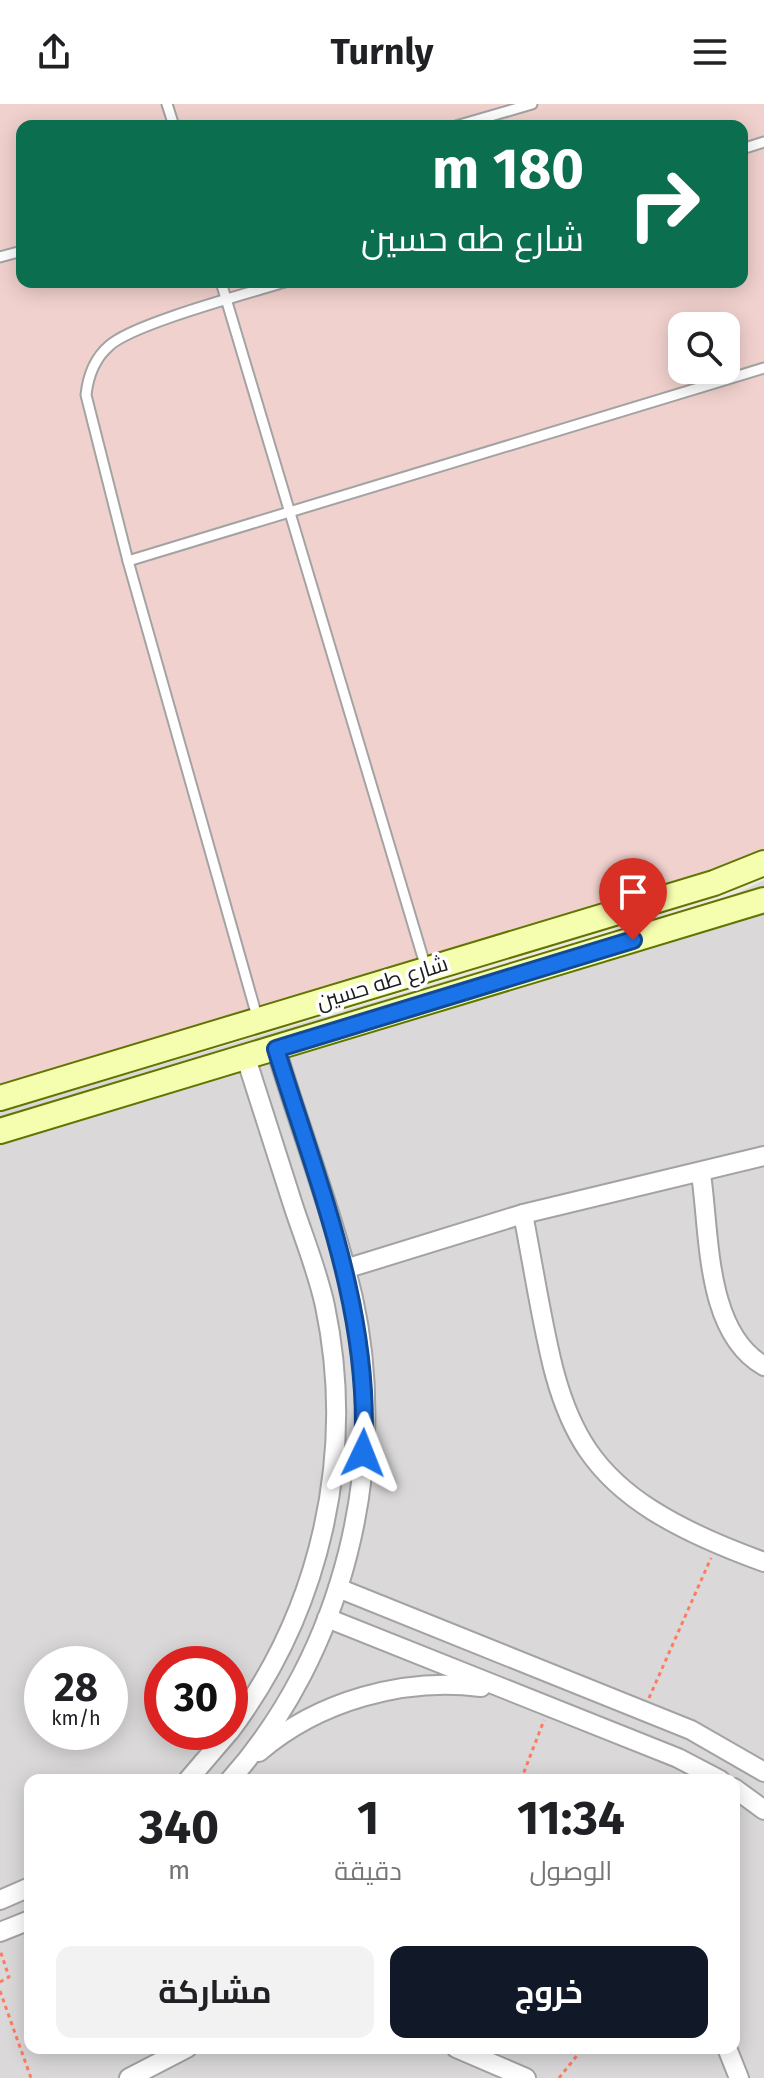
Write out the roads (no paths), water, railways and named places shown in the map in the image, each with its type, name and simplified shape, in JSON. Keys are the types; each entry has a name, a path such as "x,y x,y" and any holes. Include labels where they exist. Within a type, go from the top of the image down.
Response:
{"main road":[{"name":"شارع طه حسين","path":"0,1098 714,883 764,863"},
{"name":"شارع طه حسين","path":"0,1131 764,900"},
{"path":"258,1021 263,1053"}],"street":[{"path":"234,1774 282,1708 327,1618 356,1518 365,1431 360,1344 345,1269 263,1053"},
{"path":"248,1702 276,1659 307,1589 327,1513 336,1430 335,1389 325,1306 263,1053"},
{"path":"345,1269 523,1214 701,1174 764,1156"},
{"path":"701,1174 721,1315 737,1345 764,1366"},
{"path":"523,1214 557,1386 578,1439 601,1470 627,1495 717,1544 764,1562"},
{"path":"338,1588 702,1736 764,1772"},
{"path":"327,1618 678,1758 709,1774"},
{"path":"236,1774 293,1728 359,1698 430,1685 502,1690"},
{"path":"193,1774 213,1750"},
{"path":"740,1792 764,1810"},
{"path":"0,1900 24,1890"},
{"path":"0,1932 24,1922"},
{"path":"129,2078 175,2054"},
{"path":"470,2054 526,2078"},
{"path":"729,2054 739,2078"}],"lane":[{"path":"477,120 532,104"},
{"path":"223,288 426,968"},
{"path":"258,1021 128,561 86,395 87,378 109,345 226,299 264,288"},
{"path":"128,561 764,368"}]}
